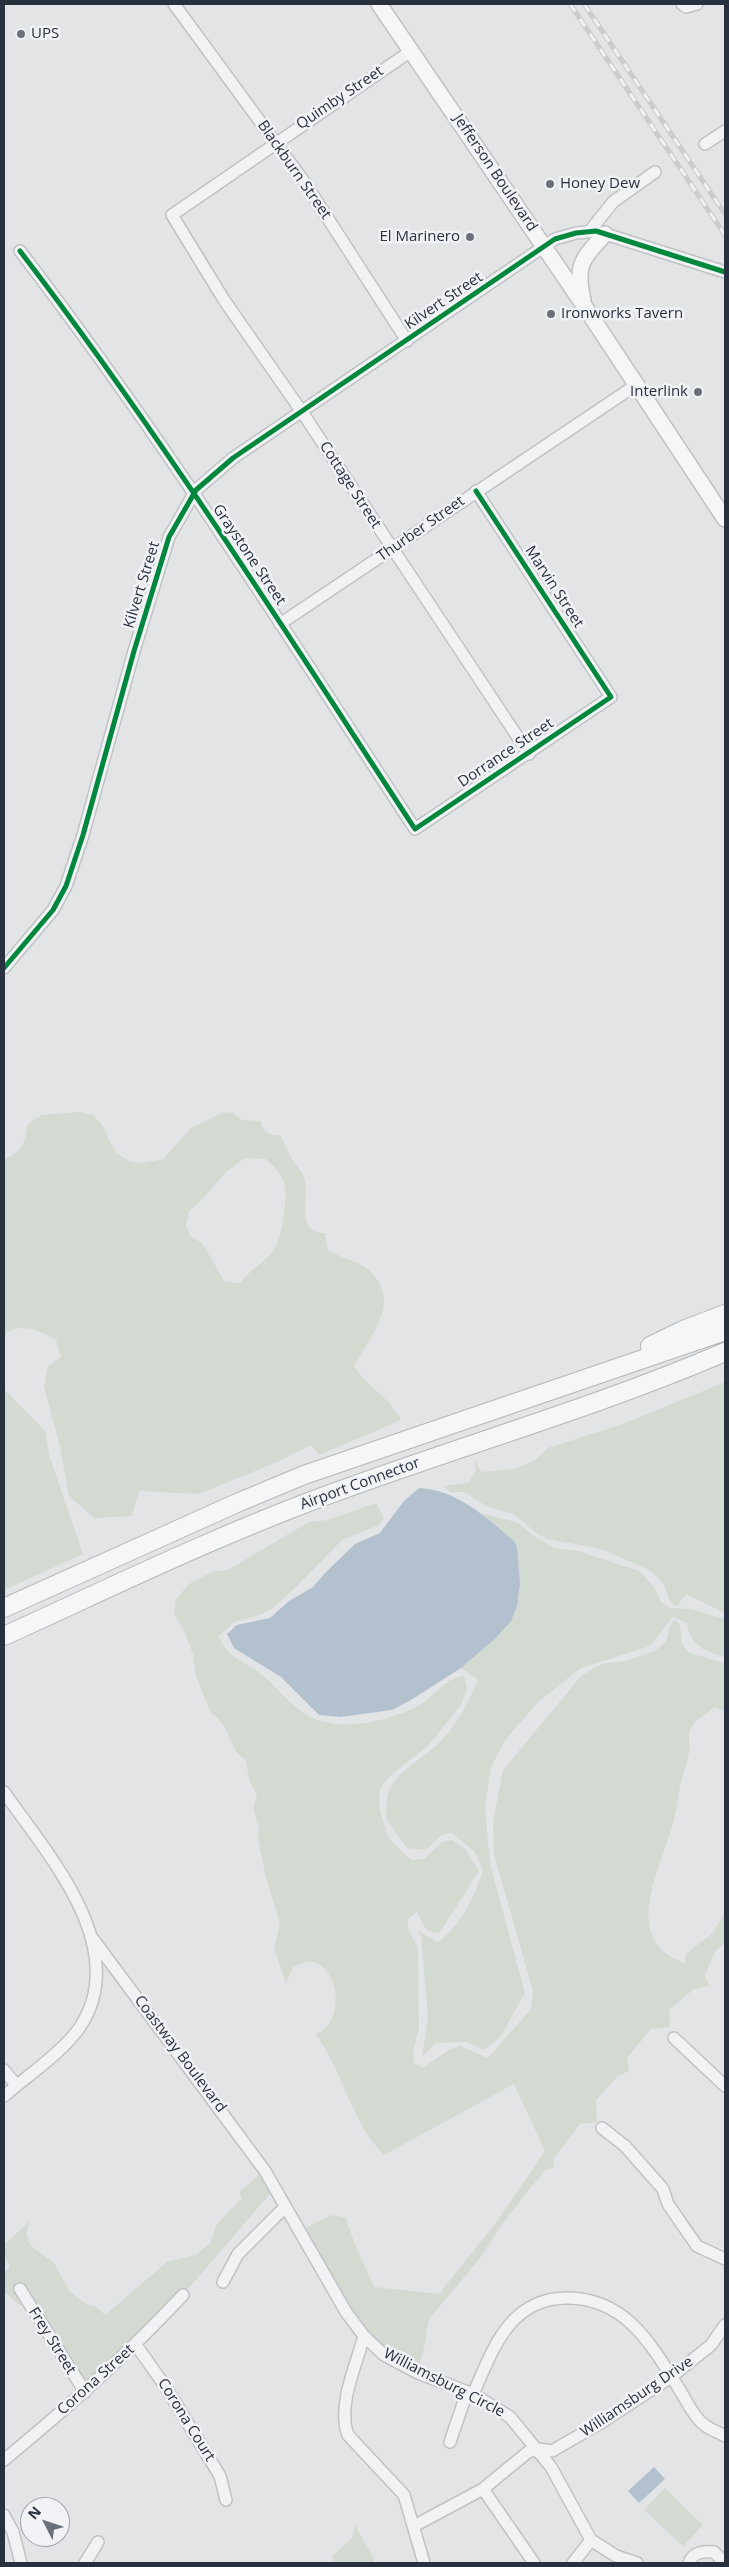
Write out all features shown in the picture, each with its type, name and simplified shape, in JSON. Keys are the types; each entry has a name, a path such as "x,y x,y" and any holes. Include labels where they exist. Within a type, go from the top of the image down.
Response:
{"highway":[{"path":"586,1377 683,1330 725,1314"},
{"name":"Airport Connector","path":"4,1608 270,1489 340,1462 725,1331"},
{"name":"Airport Connector","path":"4,1636 300,1505 668,1375 725,1352"},
{"path":"668,1375 725,1358"}],"main road":[{"name":"Jefferson Boulevard","path":"379,4 585,307 725,519"},
{"path":"585,307 579,270 584,256 605,234"}],"street":[{"name":"Blackburn Street","path":"174,4 276,142 407,341"},
{"name":"Quimby Street","path":"172,215 410,51"},
{"path":"705,144 725,130"},
{"path":"589,232 613,202 654,172"},
{"name":"Cottage Street","path":"172,215 224,300 302,412 529,754"},
{"name":"Kilvert Street","path":"4,968 53,910 66,886 83,835 162,560 170,536 193,494 233,458 544,246 565,236 589,232 605,234 725,272"},
{"name":"Graystone Street","path":"20,251 80,329 193,494 414,829"},
{"name":"Thurber Street","path":"280,624 393,550 476,491 636,384"},
{"name":"Marvin Street","path":"476,491 611,697"},
{"name":"Dorrance Street","path":"414,829 529,754 611,697"},
{"path":"4,1792 60,1873 93,1939 97,1961 97,1982 87,2015 68,2040 4,2096"},
{"name":"Coastway Boulevard","path":"93,1939 265,2171"},
{"path":"674,2038 725,2086"},
{"path":"4,2070 16,2085"},
{"path":"602,2128 624,2146 663,2189 668,2204 697,2246 725,2260"},
{"name":"Williamsburg Circle","path":"265,2171 346,2312 364,2336 384,2355 418,2373 470,2393 510,2417 551,2467 591,2540 616,2556 636,2563"},
{"path":"223,2282 238,2254 285,2207"},
{"name":"Frey Street","path":"20,2288 85,2392"},
{"name":"Corona Street","path":"4,2460 85,2392 136,2345 183,2295"},
{"path":"450,2442 470,2393 494,2347 511,2321 531,2305 556,2298 587,2298 617,2311 638,2330 703,2424 725,2436"},
{"name":"Williamsburg Drive","path":"538,2449 552,2451 580,2436 671,2377 711,2344 725,2325"},
{"path":"364,2336 348,2392 344,2422 348,2435 404,2495 424,2563"},
{"name":"Corona Court","path":"136,2345 165,2386 220,2476 226,2500"},
{"path":"414,2526 483,2489 528,2452 538,2449"},
{"path":"483,2489 534,2563"},
{"path":"4,2515 13,2532 21,2563"},
{"path":"573,2563 591,2540"},
{"path":"85,2563 98,2542"},
{"path":"688,2563 691,2558 702,2551 714,2552 724,2561"}],"shaded area":[{"path":"80,1112 93,1115 102,1125 116,1153 129,1161 143,1163 163,1159 191,1128 224,1112 233,1113 242,1120 261,1121 263,1128 268,1133 281,1136 305,1181 305,1210 309,1226 315,1231 325,1233 328,1250 366,1268 377,1280 383,1292 384,1304 376,1330 354,1366 365,1380 391,1405 401,1420 319,1455 311,1445 277,1462 199,1494 139,1491 132,1516 94,1518 69,1496 60,1447 44,1386 48,1366 61,1357 56,1340 43,1333 23,1328 10,1331 4,1335 4,1159 19,1150 24,1142 28,1124 42,1115","holes":["245,1158 266,1159 278,1172 285,1187 283,1218 278,1243 272,1253 240,1283 225,1282 202,1243 190,1236 186,1225 189,1211 204,1198 226,1172"]},
{"path":"725,1382 725,1613 686,1594 678,1605 674,1606 669,1600 664,1584 651,1571 601,1549 548,1539 539,1535 513,1514 486,1506 464,1492 451,1492 443,1486 468,1483 476,1471 474,1460 481,1472 515,1469 535,1460 548,1448 623,1424"},
{"path":"4,1389 45,1431 49,1455 83,1554 4,1590"},
{"path":"376,1503 384,1518 379,1525 342,1540 273,1608 260,1615 234,1622 219,1636 227,1650 260,1673 305,1714 333,1724 365,1723 398,1715 424,1702 453,1679 464,1676 467,1688 461,1705 427,1747 392,1774 382,1785 379,1795 380,1811 388,1837 406,1856 412,1860 424,1859 442,1842 452,1840 465,1849 479,1871 440,1932 434,1933 425,1928 417,1912 408,1919 408,1929 418,1948 419,2029 413,2051 414,2063 423,2068 450,2049 460,2046 488,2058 531,2009 533,1991 494,1855 493,1822 503,1770 582,1675 602,1664 625,1661 655,1651 666,1642 670,1625 674,1620 680,1624 682,1644 689,1653 725,1663 725,1711 714,1707 694,1723 690,1730 690,1747 674,1818 654,1881 649,1920 653,1937 664,1952 684,1963 687,1953 713,1933 725,1911 725,1942 715,1952 705,1975 709,1986 694,1989 669,2010 670,2027 651,2029 627,2058 629,2071 618,2076 596,2100 597,2122 580,2124 554,2158 553,2168 545,2170 502,2224 481,2257 429,2319 418,2370 370,2341 302,2230 331,2215 346,2218 354,2242 374,2287 439,2294 495,2224 545,2151 514,2084 384,2155 373,2143 316,2034 325,2029 331,2021 334,2011 336,2001 332,1980 327,1971 319,1964 307,1961 293,1967 286,1984 274,1948 280,1924 265,1873 258,1839 259,1829 253,1808 257,1796 249,1779 246,1761 236,1752 223,1724 210,1711 196,1676 193,1654 183,1628 174,1615 176,1599 189,1584 212,1572 228,1570 309,1522 328,1520"},
{"path":"481,1513 519,1523 532,1535 554,1548 578,1551 639,1571 654,1587 661,1602 670,1608 691,1609 725,1619 725,1656 705,1650 691,1637 687,1623 673,1617 650,1646 581,1668 540,1700 505,1740 491,1767 485,1807 490,1864 525,1993 500,2037 484,2050 467,2042 436,2043 422,2057 428,2016 421,1936 418,1931 438,1942 447,1934 466,1910 483,1871 475,1852 452,1833 441,1835 426,1850 407,1848 386,1819 387,1799 390,1788 398,1777 438,1744 458,1719 478,1680 461,1668 495,1639 517,1547"},
{"path":"264,2171 275,2188 189,2288 86,2390 28,2305 20,2305 6,2294 4,2295 4,2273 10,2267 4,2255 4,2245 30,2221 26,2234 30,2245 54,2263 70,2292 86,2304 95,2306 105,2315 167,2262 196,2255 211,2242 216,2225 242,2198 239,2192"},
{"path":"665,2488 703,2525 683,2546 644,2510"},
{"path":"355,2525 373,2557 374,2563 333,2563 332,2556 352,2538"}],"water":[{"path":"419,1488 433,1490 458,1499 482,1514 514,1541 517,1547 520,1584 517,1606 511,1621 495,1639 461,1668 392,1710 340,1717 319,1715 281,1677 234,1648 227,1634 237,1625 270,1618 289,1601 313,1587 355,1544 380,1533 404,1501"},
{"path":"654,2467 665,2479 639,2503 628,2491"}],"railway":[{"path":"570,4 725,235"},
{"path":"584,4 725,214"}],"cycle path":[{"path":"4,968 53,910 66,886 83,835 134,651 169,537 196,490 233,458 555,239 576,233 596,231 725,272"},
{"path":"20,251 124,392 174,464 415,829 611,697 476,491"}],"place":[{"name":"UPS","path":"21,34"},
{"name":"Honey Dew","path":"550,184"},
{"name":"El Marinero","path":"470,237"},
{"name":"Ironworks Tavern","path":"551,314"},
{"name":"Interlink","path":"698,392"}]}
